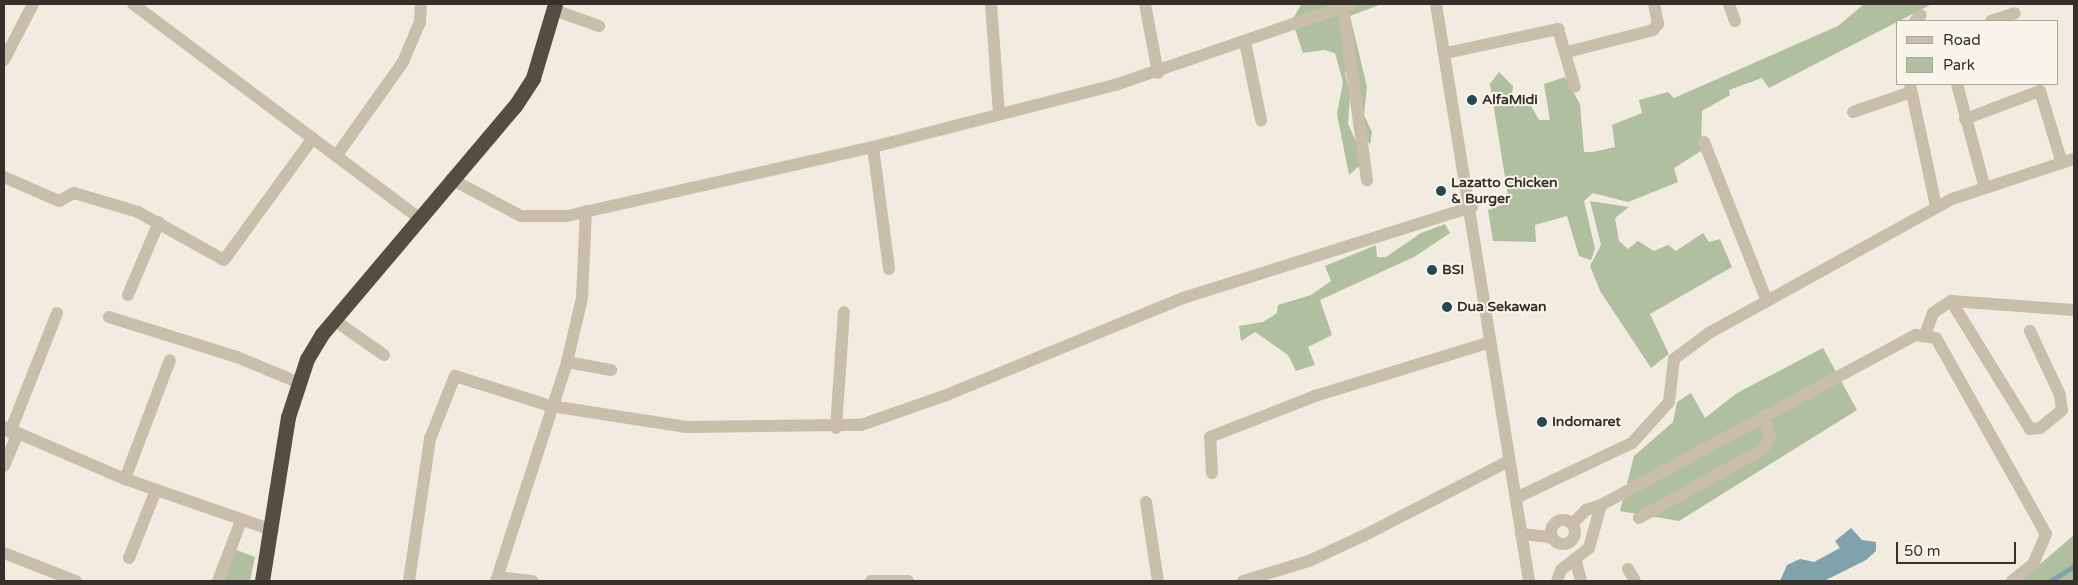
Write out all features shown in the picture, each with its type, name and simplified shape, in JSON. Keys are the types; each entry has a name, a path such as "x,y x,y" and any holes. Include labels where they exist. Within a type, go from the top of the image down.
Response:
{"highway":[{"path":"262,581 269,529 297,382 334,320 451,179 515,106 533,78 554,7"}],"street":[{"path":"4,60 33,4"},
{"path":"133,4 420,218"},
{"path":"337,155 403,62 420,22 421,4"},
{"path":"991,4 999,112"},
{"path":"1145,4 1158,73"},
{"path":"1436,4 1472,207 1490,342 1529,581"},
{"path":"1567,52 1653,30 1658,24 1654,4"},
{"path":"1728,4 1735,21"},
{"path":"451,179 521,216 543,219 586,211 872,147 999,112 1158,73 1347,6 1367,180"},
{"path":"554,7 599,26"},
{"path":"1994,20 2015,12"},
{"path":"1446,54 1552,28 1562,34 1575,87"},
{"path":"1245,42 1261,120"},
{"path":"1957,85 1984,185"},
{"path":"1853,112 1910,88 1936,206"},
{"path":"1516,498 1632,443 1669,402 1674,359 1680,352 1936,206 1984,185 2068,161 2039,88 1965,119"},
{"path":"4,177 59,201 74,193 159,222 227,259 313,138"},
{"path":"1704,142 1767,301"},
{"path":"872,147 889,269"},
{"path":"408,581 430,439 453,377 551,406 686,427 836,428 893,416 1191,295 1472,207"},
{"path":"534,581 497,579 551,406 567,362 582,298 586,211"},
{"path":"128,295 159,222"},
{"path":"1951,301 2030,429 2040,428 2062,410 2060,395 2030,331"},
{"path":"1925,336 1933,313 1951,301 2074,310"},
{"path":"836,428 844,312"},
{"path":"4,466 10,431 57,313"},
{"path":"109,317 237,357 297,382"},
{"path":"334,320 384,355"},
{"path":"1521,534 1557,540 1573,536 1572,524 1586,510 1601,505 1916,335 1936,338 2046,534 2036,560 2012,581"},
{"path":"1212,473 1207,447 1210,437 1315,396 1490,342"},
{"path":"125,479 170,360"},
{"path":"567,362 610,370"},
{"path":"1639,518 1763,449 1770,438 1764,417"},
{"path":"10,431 125,479 241,521 269,529"},
{"path":"1243,581 1317,557 1509,461"},
{"path":"129,558 156,490"},
{"path":"1146,502 1158,581"},
{"path":"1557,581 1589,548 1601,505"},
{"path":"218,581 241,521"},
{"path":"1572,524 1556,522 1557,540 1573,563 1582,581"},
{"path":"4,553 76,581"},
{"path":"1628,569 1635,581"},
{"path":"871,581 908,581"}],"green space":[{"path":"1382,4 1350,16 1367,87 1364,115 1372,132 1370,145 1360,128 1351,61 1345,73 1350,95 1348,124 1365,161 1349,175 1337,114 1343,82 1335,53 1324,50 1303,53 1292,20 1301,5"},
{"path":"1864,4 1932,4 1901,20 1896,20 1896,23 1769,88 1762,78 1729,90 1730,95 1702,111 1701,151 1674,168 1678,182 1628,202 1593,193 1584,201 1595,249 1591,260 1579,256 1567,216 1535,225 1536,242 1493,241 1488,210 1509,202 1490,84 1499,72 1513,86 1511,103 1531,106 1539,120 1550,120 1544,84 1565,77 1580,104 1584,152 1593,152 1615,147 1612,125 1642,113 1639,100 1668,92 1674,98 1838,26"},
{"path":"1590,201 1629,207 1615,218 1619,241 1628,249 1638,241 1654,251 1668,245 1676,251 1703,233 1709,242 1720,239 1732,267 1650,314 1669,354 1651,368 1600,291 1590,266 1601,245"},
{"path":"1445,224 1450,233 1414,257 1320,300 1332,335 1308,347 1315,365 1296,371 1288,355 1255,332 1241,341 1239,326 1263,322 1277,313 1278,305 1311,295 1331,281 1325,266 1376,245 1377,257 1386,257 1421,233"},
{"path":"1823,348 1857,410 1679,521 1620,511 1634,456 1673,422 1677,402 1691,393 1705,418 1737,393"},
{"path":"2074,535 2074,581 2014,581 2039,565"},
{"path":"234,549 255,557 250,581 223,581"}],"water":[{"path":"1851,528 1862,540 1876,542 1876,551 1866,560 1824,581 1780,581 1787,565 1800,559 1814,562 1840,548 1835,541"}],"waterway":[{"path":"2050,581 2074,566"}],"place":[{"name":"AlfaMidi","path":"1472,100"},
{"name":"Lazatto Chicken & Burger","path":"1441,191"},
{"name":"BSI","path":"1432,270"},
{"name":"Dua Sekawan","path":"1447,307"},
{"name":"Indomaret","path":"1542,422"}]}
